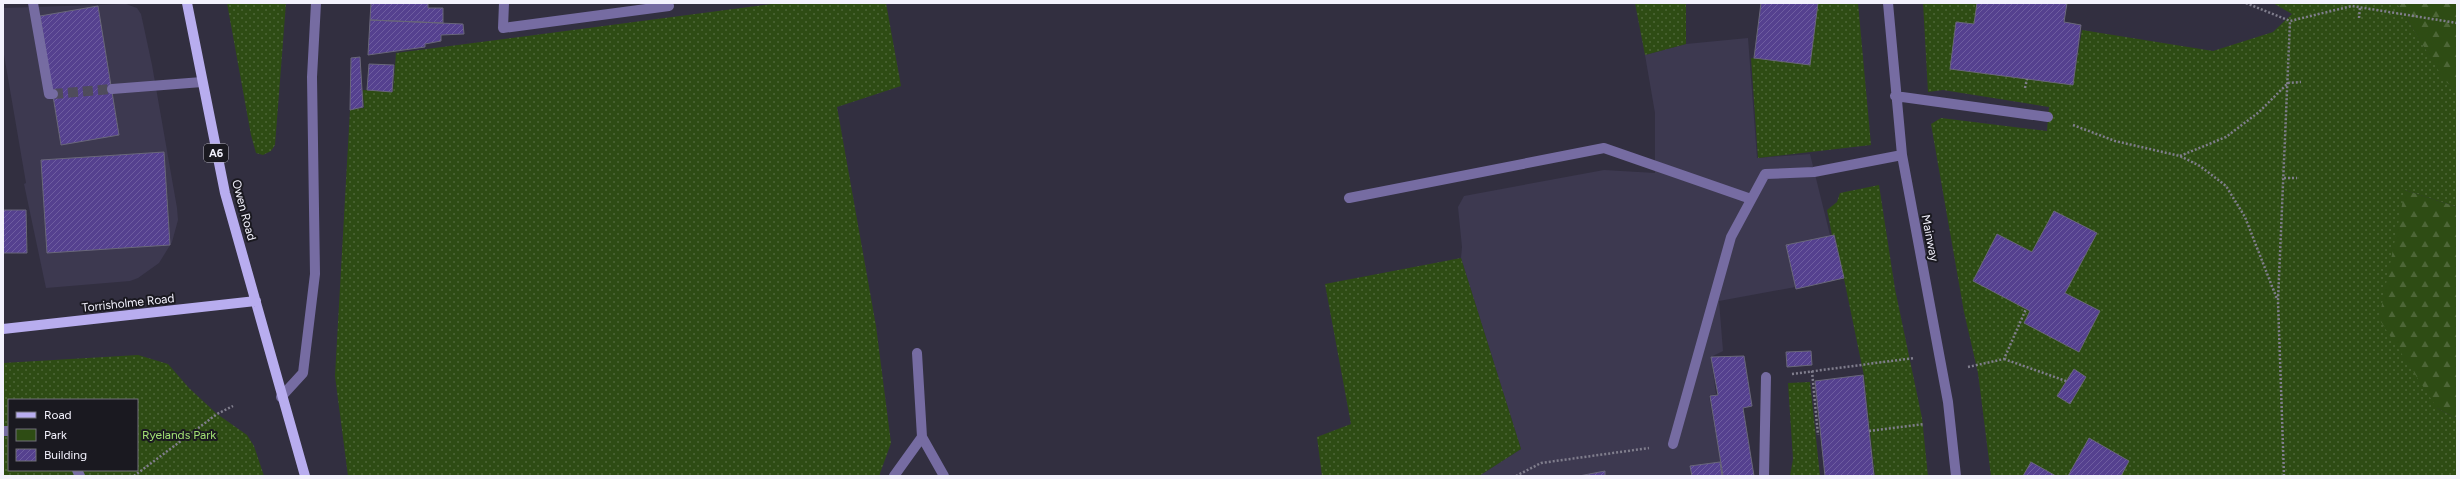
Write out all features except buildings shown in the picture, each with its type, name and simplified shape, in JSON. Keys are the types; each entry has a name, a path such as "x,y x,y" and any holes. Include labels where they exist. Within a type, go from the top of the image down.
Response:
{"main road":[{"name":"Owen Road","path":"188,3 202,82 225,193 305,476"},
{"name":"Torrisholme Road","path":"3,329 256,301"}],"street":[{"path":"33,3 49,94 53,94"},
{"path":"282,397 303,373 315,274 312,55 316,3"},
{"path":"504,3 503,28 623,10 669,6"},
{"name":"Mainway","path":"1888,3 1895,96 1902,154 1942,372 1950,421 1956,476"},
{"path":"112,89 202,82"},
{"path":"1895,96 2048,117"},
{"path":"1349,198 1604,148 1751,199"},
{"path":"1673,444 1731,237 1765,174 1814,172 1902,154"},
{"path":"917,353 922,437 944,476"},
{"path":"1764,476 1766,377"},
{"path":"894,476 922,437"}],"path":[{"path":"2246,3 2290,21 2352,6 2457,23"},
{"path":"2358,18 2360,7"},
{"path":"2284,476 2278,301 2290,21"},
{"path":"2180,156 2226,137 2264,108 2288,84 2301,82"},
{"path":"2048,117 2115,141 2180,156 2200,166 2226,186 2245,217 2278,301"},
{"path":"2284,178 2296,178"},
{"path":"2004,359 2026,309"},
{"path":"1766,377 1916,358"},
{"path":"1942,372 2004,359 2066,381"},
{"path":"1812,371 1818,435"},
{"path":"134,476 217,414 233,406"},
{"path":"1869,431 1950,421"},
{"path":"1516,476 1541,463 1673,444"}],"shaded area":[{"path":"126,4 137,8 141,14 152,65 177,208 178,220 172,242 159,263 138,278 130,281 46,288 24,184 26,183 3,49 3,8"},
{"path":"1748,38 1757,158 1810,154 1830,235 1834,235 1844,278 1719,301 1723,351 1711,357 1716,394 1709,396 1723,476 1479,476 1521,449 1461,258 1462,247 1458,207 1464,196 1604,170 1655,173 1655,113 1645,55 1686,44"}],"green space":[{"path":"227,3 286,3 275,145 271,151 263,155 256,153 251,135"},
{"path":"780,3 886,3 901,86 837,107 876,326 891,443 879,476 348,476 335,376 350,110 364,108 363,90 393,92 396,53"},
{"path":"1635,3 1686,3 1686,44 1645,55"},
{"path":"1818,3 1858,3 1871,145 1758,158 1751,58 1810,65"},
{"path":"1923,3 1977,3 1974,24 1956,22 1950,69 2073,85 2082,30 2213,51 2273,32 2292,14 2273,3 2397,3 2445,80 2457,91 2457,207 2405,190 2437,408 2457,419 2457,476 1991,476 1978,373 1964,312 1931,124 1941,118 2047,131 2049,107 1943,90 1928,92"},
{"path":"2397,3 2457,3 2457,91 2445,81"},
{"path":"1879,185 1895,289 1922,418 1928,476 1875,476 1864,376 1835,235 1832,235 1827,210 1837,202 1840,193"},
{"path":"2405,190 2457,207 2457,419 2437,408 2379,319"},
{"path":"1461,258 1521,449 1479,476 1322,476 1317,437 1351,424 1325,284"},
{"name":"Ryelands Park","path":"138,355 168,364 189,388 217,414 247,435 254,446 264,476 3,476 3,363"},
{"path":"1810,382 1820,476 1790,476 1793,459 1788,383"}],"tunnel":[{"path":"53,94 112,89"}]}
